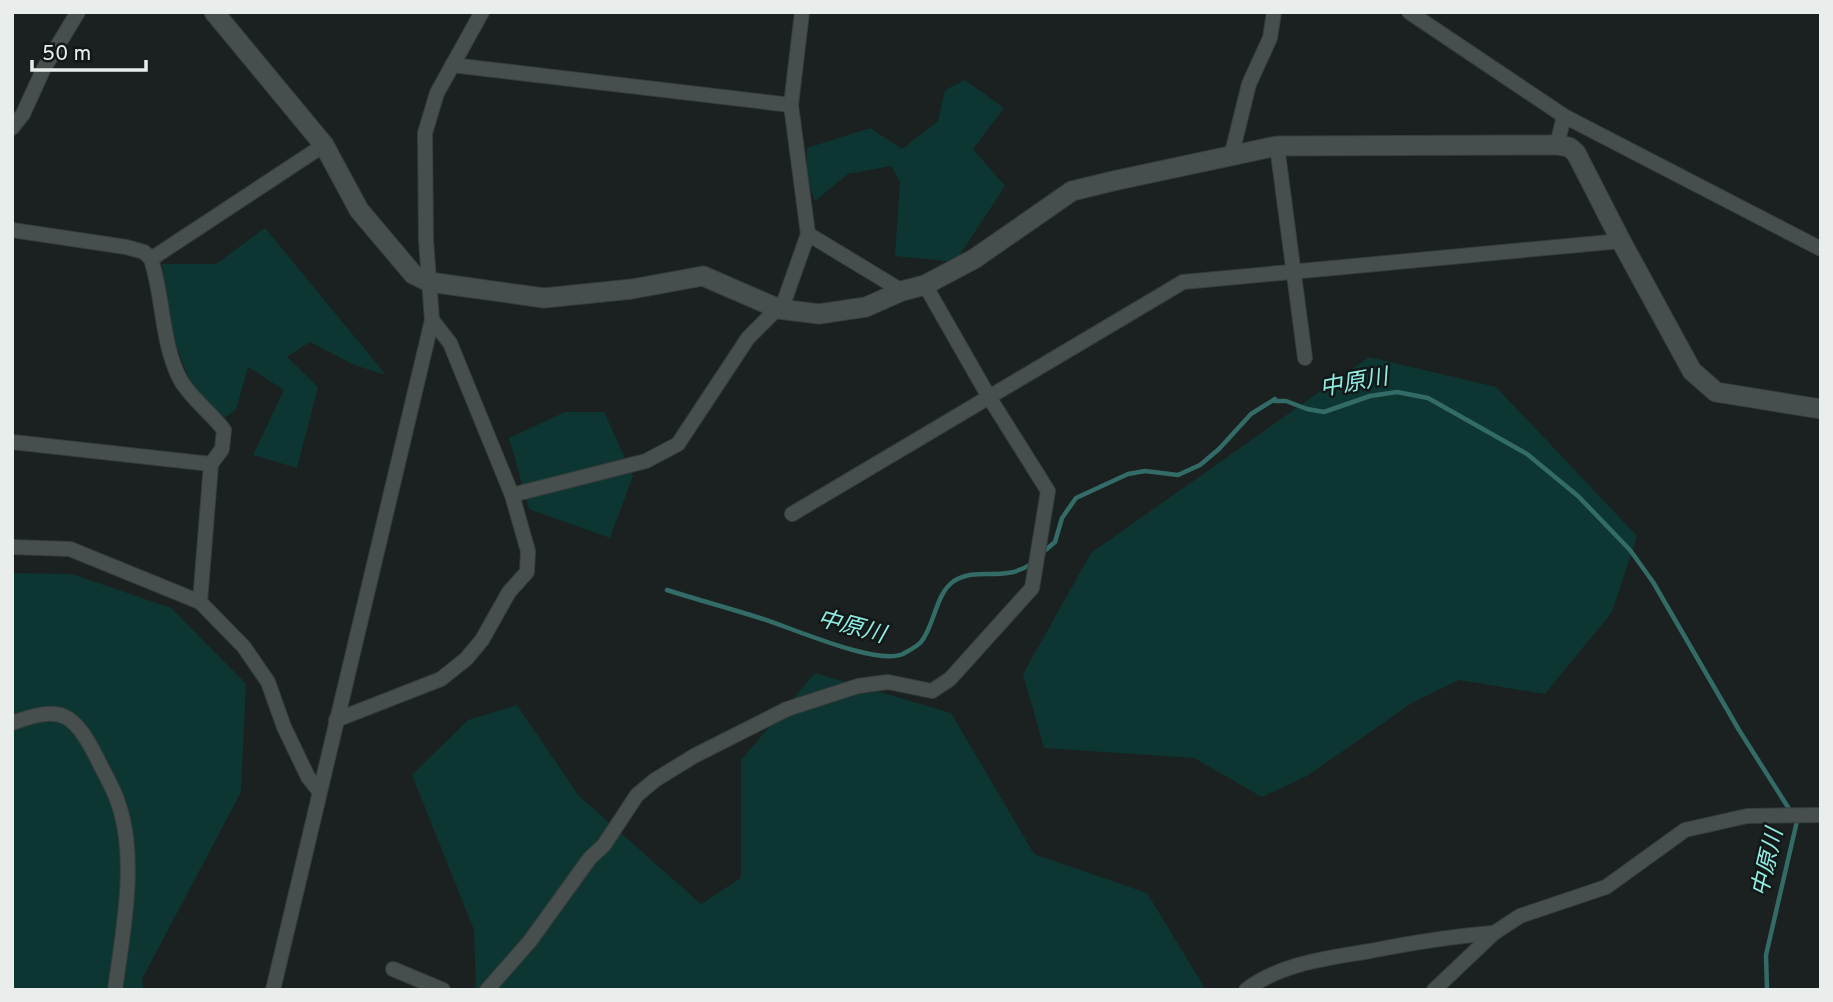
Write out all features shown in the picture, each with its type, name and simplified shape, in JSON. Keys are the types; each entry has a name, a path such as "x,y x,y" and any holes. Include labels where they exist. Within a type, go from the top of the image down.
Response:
{"street":[{"path":"12,128 23,114 44,68 78,12"},
{"path":"214,12 324,145 359,210 413,274 429,282 544,298 632,289 703,276 779,309 820,314 866,307 902,291 925,285 974,259 1072,191 1277,146 1557,145 1569,147 1576,153 1692,371 1716,392 1821,409"},
{"path":"273,990 432,320 425,133 437,93 482,12"},
{"path":"512,495 646,461 678,444 748,338 784,302 808,234 791,105 802,12"},
{"path":"1231,158 1249,84 1270,38 1274,12"},
{"path":"1409,12 1564,116 1821,249"},
{"path":"452,65 791,105"},
{"path":"1557,145 1564,116"},
{"path":"152,259 324,145"},
{"path":"1277,146 1305,358"},
{"path":"12,230 126,247 144,252 152,259 163,324 179,377 188,392 224,430 222,449 211,464 200,601"},
{"path":"808,234 902,291"},
{"path":"792,514 1183,282 1621,241"},
{"path":"487,990 530,941 590,858 604,845 637,795 655,780 694,756 787,709 858,685 888,682 932,691 950,679 1032,588 1048,491 989,397 925,285"},
{"path":"336,720 441,679 466,660 482,640 509,592 527,572 528,551 512,495 450,343 432,320"},
{"path":"12,442 211,464"},
{"path":"12,547 70,549 200,601 244,647 268,682 284,727 307,777 319,791"},
{"path":"12,723 36,714 53,712 65,716 78,727 89,743 117,797 125,834 127,871 124,927 115,990"},
{"path":"1434,990 1494,933 1520,916 1606,887 1685,830 1747,816 1821,815"},
{"path":"1247,990 1291,967 1325,959 1446,937 1494,933"},
{"path":"393,969 443,990"}],"shaded area":[{"path":"965,80 1004,108 973,149 1005,186 955,262 895,256 900,181 891,166 848,174 815,201 807,177 807,148 870,128 902,149 938,121 945,90"},
{"path":"265,228 386,375 354,365 310,342 287,357 318,387 297,468 253,455 284,390 248,367 236,410 224,418 190,382 173,337 162,264 216,264"},
{"path":"1369,357 1496,387 1637,536 1612,612 1545,694 1459,680 1412,703 1307,776 1262,797 1194,758 1044,748 1023,674 1091,553"},
{"path":"565,412 604,412 633,476 610,538 529,509 509,438"},
{"path":"12,573 72,574 171,608 246,684 241,792 142,979 143,990 12,990"},
{"path":"815,673 951,713 1034,854 1147,893 1206,990 476,990 474,930 412,775 468,720 517,705 579,796 701,904 741,878 741,760"}],"waterway":[{"name":"中原川","path":"1042,553 1055,542 1062,518 1076,498 1128,474 1145,471 1178,475 1200,465 1219,449 1251,414 1275,399 1324,412 1370,396 1397,392 1428,398 1527,454 1578,496 1630,550 1653,582 1739,730 1791,812"},
{"name":"中原川","path":"667,590 760,618 833,644 873,655 890,656 903,654 921,642 943,594 954,581 972,575 1011,573 1031,564"},
{"name":"中原川","path":"1767,990 1766,955 1797,821 1795,819"}]}
